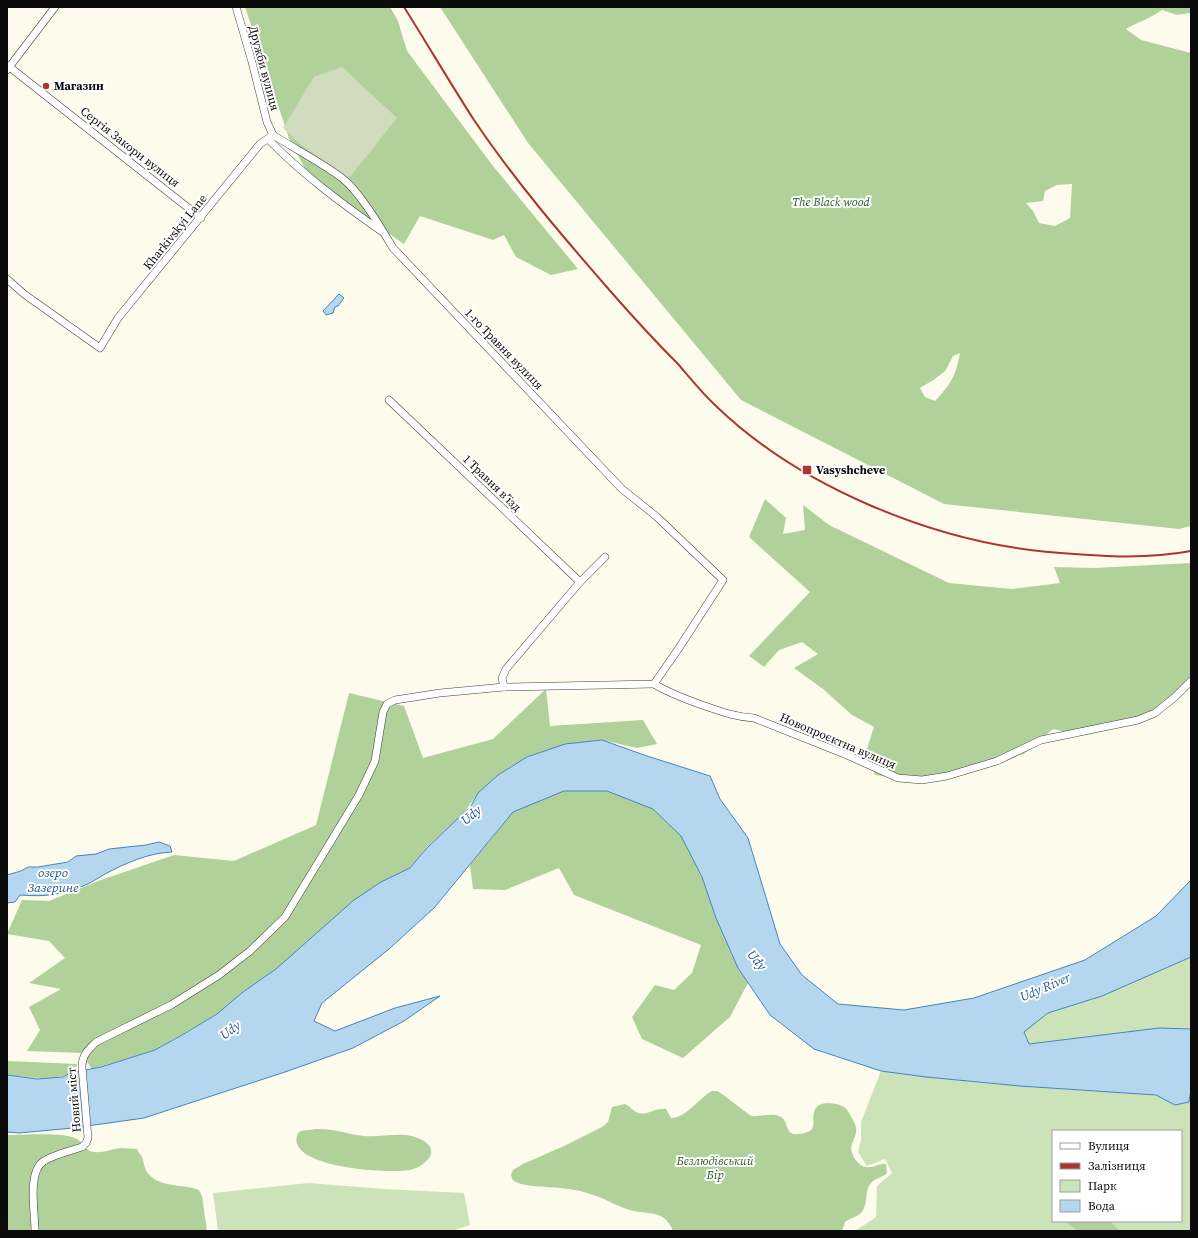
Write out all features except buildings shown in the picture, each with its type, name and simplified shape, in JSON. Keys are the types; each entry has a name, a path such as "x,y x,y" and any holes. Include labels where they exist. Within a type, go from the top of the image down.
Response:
{"street":[{"path":"8,67 56,7"},
{"name":"Дружби вулиця","path":"236,7 271,137"},
{"name":"Сергія Закори вулиця","path":"8,67 201,218"},
{"path":"271,137 342,178 361,199 385,234"},
{"name":"Kharkivskyi Lane","path":"7,279 24,294 100,348 118,318 260,144 271,137"},
{"name":"1-го Травня вулиця","path":"271,137 289,160 338,201 385,234 392,248 622,489 657,517 722,580 679,648 654,684"},
{"name":"1 Травня в’їзд","path":"389,400 580,582"},
{"path":"604,557 580,582 506,669 502,678 504,687 654,684"},
{"name":"Новопроєктна вулиця","path":"654,684 669,693 721,712 763,721 898,778 922,780 947,776 997,761 1041,740 1138,720 1155,713 1175,697 1191,681"},
{"name":"Новий міст","path":"35,1231 33,1179 38,1167 45,1160 82,1147 88,1138 82,1060 87,1050 96,1042 171,1005 218,975 250,951 285,917 359,795 374,761 383,712 387,704 395,700 440,693 504,687"}],"green space":[{"path":"245,7 390,7 398,21 407,51 493,166 578,269 551,275 516,257 504,235 493,240 420,216 404,244 365,217 305,169 289,138"},
{"name":"The Black wood","path":"440,7 1191,7 1191,14 1177,15 1162,10 1126,29 1141,40 1191,53 1191,526 1179,529 944,504 741,400 528,143","holes":["1072,184 1070,218 1055,226 1039,223 1033,211 1026,203 1043,201 1045,191 1057,185","960,353 955,374 945,390 935,401 925,397 920,388 946,370 953,356"]},
{"path":"342,67 397,118 349,178 300,144 283,128 314,77"},
{"path":"765,499 786,518 783,534 805,530 803,505 829,525 949,583 1012,589 1060,583 1054,567 1095,568 1191,563 1191,680 1175,697 1138,720 1074,734 1053,729 1024,754 947,776 898,778 875,775 866,752 874,727 852,715 823,689 794,668 818,654 802,642 779,650 764,667 749,656 810,592 749,537"},
{"path":"546,689 550,726 643,720 657,744 637,748 602,740 565,744 527,757 498,775 479,792 463,814 426,848 410,868 276,969 243,992 217,1014 155,1050 92,1069 81,1053 27,1051 40,1030 29,1007 61,989 29,983 65,958 49,941 7,934 22,900 49,901 101,880 174,855 234,861 316,825 349,693 404,706 423,758 493,739"},
{"path":"564,791 607,791 653,809 681,836 702,877 716,918 738,968 748,983 730,1017 683,1058 642,1039 632,1017 655,985 674,990 692,973 701,945 574,895 559,868 505,890 473,889 470,865 513,812"},
{"path":"1191,957 1191,1029 1159,1028 1028,1044 1024,1031 1047,1013 1102,996"},
{"path":"7,1061 77,1064 76,1072 67,1075 50,1078 33,1078 7,1075"},
{"path":"881,1071 984,1083 1156,1095 1175,1105 1189,1102 1191,1089 1191,1231 855,1231 876,1217 877,1186 892,1173 885,1159 867,1166 858,1152 861,1140 861,1122"},
{"name":"Безлюдівський Бір","path":"712,1091 717,1091 722,1094 751,1116 774,1115 781,1117 789,1131 794,1134 806,1133 813,1128 814,1112 821,1104 829,1103 844,1107 848,1111 856,1128 856,1134 851,1148 857,1162 866,1167 886,1164 887,1173 871,1183 865,1206 861,1213 845,1222 842,1231 673,1231 670,1224 665,1219 655,1214 626,1209 594,1195 580,1191 522,1184 512,1179 511,1174 513,1170 523,1164 602,1127 608,1122 612,1107 625,1104 641,1114 659,1109 666,1109 671,1118 682,1115"},
{"path":"328,1129 364,1136 412,1136 424,1141 431,1149 431,1153 429,1159 423,1164 417,1168 409,1170 382,1171 341,1166 321,1161 306,1154 297,1145 298,1133 301,1131"},
{"path":"52,1134 69,1136 78,1139 88,1150 94,1152 121,1148 137,1149 142,1157 146,1170 158,1181 199,1190 202,1196 207,1231 7,1231 7,1135"},
{"path":"309,1183 464,1193 470,1225 452,1231 218,1231 213,1193"},
{"path":"1065,1222 1110,1222 1120,1231 1078,1231"}],"water":[{"path":"339,294 344,298 338,306 335,307 333,313 326,315 323,311"},
{"path":"602,740 710,776 720,799 748,838 780,944 802,975 838,1004 904,1010 974,998 1085,960 1156,916 1191,880 1191,957 1102,996 1048,1013 1024,1032 1029,1044 1159,1028 1191,1029 1191,1089 1189,1102 1175,1105 1156,1095 1020,1086 881,1071 814,1049 770,1015 738,968 716,918 702,877 681,836 653,809 607,791 564,791 513,812 434,908 389,949 322,1003 314,1021 335,1031 395,1008 440,996 404,1021 353,1048 144,1118 73,1128 19,1133 7,1132 7,1075 37,1079 63,1077 70,1073 101,1067 155,1050 182,1035 217,1014 243,992 276,969 354,900 381,882 410,868 426,849 471,806 478,793 498,775 527,757 565,744"},
{"name":"озеро Зазерине","path":"159,842 170,846 172,852 154,854 137,859 86,885 67,891 52,895 20,895 15,902 7,903 7,875 21,871 28,867 38,867 68,862 76,856 96,854 109,849"}],"railway":[{"path":"404,7 474,120 506,165 558,230 628,311 711,401 750,435 787,461 827,485 870,505 914,522 959,536 1004,546 1084,555 1155,556 1191,551"}],"place":[{"name":"Магазин","path":"46,86"},
{"name":"Vasyshcheve","path":"807,470"}],"water label":[{"name":"Udy","path":"471,815"},
{"name":"Udy","path":"757,960"},
{"name":"Udy River","path":"1045,987"},
{"name":"Udy","path":"230,1030"}]}
